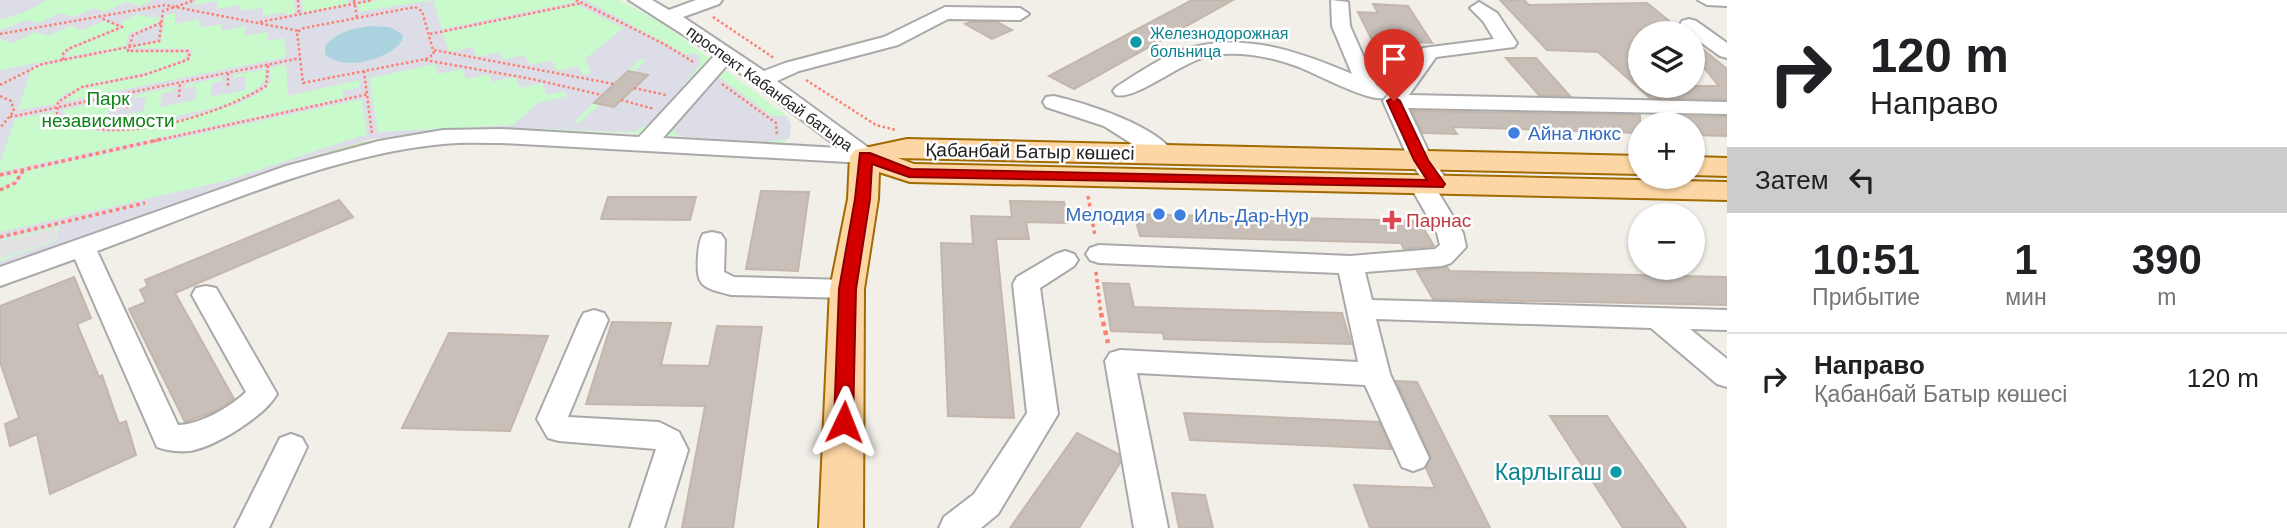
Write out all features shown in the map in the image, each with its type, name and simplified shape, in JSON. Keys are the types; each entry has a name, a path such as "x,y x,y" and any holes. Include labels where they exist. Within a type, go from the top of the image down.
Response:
{"main road":[{"name":"Қабанбай Батыр көшесі","path":"865,156 907,148 1164,154 1427,176 1727,191"},
{"name":"Қабанбай Батыр көшесі","path":"865,156 909,173 1427,176 1628,166"},
{"path":"841,528 847,289 863,199 865,156"},
{"path":"1705,166 1727,167"}],"street":[{"name":"проспект Кабанбай батыра","path":"638,0 669,16 726,55 865,156"},
{"path":"669,16 713,0"},
{"path":"1707,0 1727,1"},
{"path":"1339,1 1340,26 1357,59 1367,88"},
{"path":"761,80 792,67 891,41 947,7 1020,14"},
{"path":"1396,105 1430,52 1507,43 1490,17 1479,8"},
{"path":"1705,36 1727,52"},
{"path":"1123,91 1188,55 1240,46 1311,65 1367,88 1396,105 1727,108"},
{"path":"646,143 726,55"},
{"path":"1054,102 1085,109 1124,125 1164,154"},
{"path":"1099,254 1350,265 1442,257 1452,247 1450,233 1396,105"},
{"path":"0,277 294,171 379,148 443,137 502,136 865,156"},
{"path":"712,240 710,277 731,286 847,289"},
{"path":"82,247 168,438 191,438 247,410 262,394 206,295"},
{"path":"956,528 986,503 1042,414 1026,284 1065,260"},
{"path":"1350,265 1375,374 1413,458"},
{"path":"1359,309 1727,320"},
{"path":"1658,317 1727,376"},
{"path":"594,320 552,419 559,429 659,435 668,441 672,450 647,528"},
{"path":"1151,528 1120,361 1375,374"},
{"path":"252,528 291,447"}],"path":[{"path":"0,85 32,67 159,41 163,11 194,0"},
{"path":"298,0 299,15"},
{"path":"258,23 373,0"},
{"path":"576,0 664,44 698,65"},
{"path":"354,2 357,18"},
{"path":"429,34 582,3"},
{"path":"0,34 165,5 299,31 420,8 434,50 431,56 421,60 303,83 299,31"},
{"path":"63,60 63,54 68,49 122,27 97,17"},
{"path":"55,108 62,97 82,87 144,75 178,64 190,57 188,51 128,51 132,35 161,23"},
{"path":"434,50 447,55 614,84"},
{"path":"10,117 300,58"},
{"path":"421,60 532,79 601,96"},
{"path":"55,108 57,114 78,127 99,130 116,131 188,117 232,104 257,93 266,86 268,65"},
{"path":"365,71 372,136"},
{"path":"228,73 228,86"},
{"path":"717,80 776,123 777,139"},
{"path":"178,97 180,83"},
{"path":"634,88 671,96"},
{"path":"127,108 129,93"},
{"path":"0,175 369,94"},
{"path":"0,96 11,101 14,111 0,128"},
{"path":"621,100 659,110"},
{"path":"0,190 15,183 23,171"}],"green space":[{"name":"Парк независимости","path":"0,0 619,0 662,23 786,115 790,120 790,136 785,142 766,142 513,129 513,125 378,132 0,261"},
{"path":"513,129 629,133 524,132 411,136 369,143 243,182 0,269 0,266 343,146 415,132"}],"shaded area":[{"path":"0,0 47,0 25,12 0,20"},
{"path":"153,0 196,0 194,5 217,1 217,9 240,5 241,11 263,7 263,16 295,13 294,0 302,0 303,12 348,4 348,0 380,0 358,4 359,12 433,0 442,29 575,2 572,0 585,0 686,54 698,54 701,64 657,118 635,132 452,130 372,139 289,163 0,266 0,261 56,241 59,226 0,240 0,232 225,181 367,134 362,99 25,171 18,183 0,191 0,188 17,179 18,173 0,177 0,172 343,98 343,91 360,87 359,80 288,96 286,64 270,68 271,81 262,92 235,105 187,119 112,132 78,129 52,112 15,119 0,164 0,70 59,59 69,47 119,27 104,21 82,30 70,26 48,36 36,32 12,43 0,39 0,28 4,29 26,20 38,23 61,13 73,17 94,8 105,12 126,2 139,6","holes":["578,5 623,28 585,59 591,73 583,75 578,66 557,71 552,60 530,65 525,55 503,60 500,52 477,57 473,47 449,52 443,33","175,13 175,24 199,19 199,28 221,24 221,31 245,26 245,36 267,32 268,41 284,38 286,57 62,102 80,89 142,77 188,61 193,53 190,49 133,48 161,42 165,15","138,14 151,18 159,17 158,22 130,33 125,46 66,57 71,49 124,28 121,22","351,30 403,35 397,47 381,56 353,62 334,60 324,51 334,38","124,49 128,52 187,54 183,60 156,70 86,85 66,93 54,104 18,110 32,68","641,59 646,60 634,72 647,76 614,107 600,104 579,123 574,122","435,64 438,74 462,69 466,79 489,74 492,82 515,77 520,88 542,83 547,95 564,91 567,96 538,103 513,125 378,132 369,78","265,69 265,82 240,100 125,127 81,124 61,110 122,98 122,101 111,103 107,118 144,111 146,96 135,98 135,95 174,87 173,91 162,93 160,107 195,100 196,86 185,88 186,85 222,77 222,81 212,83 211,97 245,90 245,76 234,78 234,75"]},
{"path":"718,76 772,116 786,116 791,126 789,139 766,142 684,137 674,133 673,126"},
{"path":"57,228 56,240 0,259 0,241"}],"water":[{"path":"371,26 390,27 403,35 402,41 387,54 354,63 333,59 325,54 325,47 339,34"}],"building":[{"name":"Железнодорожная больница","path":"1192,0 1233,0 1074,89 1049,76"},
{"path":"1500,0 1524,0 1529,5 1647,3 1669,21 1628,21 1628,79 1598,52 1547,50"},
{"path":"1373,4 1408,6 1432,43 1372,40 1358,12 1378,13"},
{"path":"997,22 1012,30 992,39 965,24"},
{"path":"1705,51 1727,69 1727,99 1650,98 1705,98 1705,86 1719,86 1705,69"},
{"path":"1506,58 1536,58 1570,96 1539,95"},
{"path":"628,71 648,75 614,107 594,103"},
{"path":"1412,111 1628,115 1628,133 1452,127 1457,134 1423,133"},
{"path":"1705,117 1727,117 1727,136 1705,135"},
{"path":"761,191 809,192 798,271 746,269"},
{"path":"608,197 696,197 690,220 601,219"},
{"path":"339,200 353,217 175,293 234,399 213,412 185,422 129,309 146,302 140,290 148,286 145,280"},
{"path":"1010,201 1064,202 1068,223 1026,222 1029,239 996,239 1014,418 948,416 941,243 973,244 971,216 1012,217"},
{"path":"1134,214 1419,221 1434,246 1404,249 1401,243 1140,236"},
{"path":"1447,267 1450,271 1628,275 1628,280 1705,280 1705,277 1727,277 1727,305 1433,299 1417,271"},
{"path":"74,277 91,318 77,324 99,377 102,375 119,424 126,421 136,455 50,494 37,434 10,446 5,424 19,418 0,362 0,306"},
{"path":"1103,283 1129,284 1134,307 1342,313 1351,344 1164,339 1163,333 1111,331"},
{"path":"612,322 671,323 661,365 709,366 717,326 762,327 733,528 682,528 705,406 586,404"},
{"path":"449,333 548,336 510,431 402,428"},
{"path":"1396,381 1417,382 1490,528 1370,528 1354,485 1435,488 1426,468 1431,457"},
{"path":"1184,413 1379,422 1391,449 1190,440"},
{"name":"Карлыгаш","path":"1550,416 1607,416 1686,528 1623,528"},
{"path":"1077,433 1118,454 1120,463 1079,528 1010,528"},
{"path":"1172,493 1205,495 1213,528 1179,528"}],"place":[{"name":"Железнодорожная больница","path":"1136,42"},
{"name":"Айна люкс","path":"1514,133"},
{"name":"Мелодия","path":"1159,214"},
{"name":"Иль-Дар-Нур","path":"1180,215"},
{"name":"Парнас","path":"1392,220"},
{"name":"Карлыгаш","path":"1616,472"}],"route":[{"path":"844,422 847,289 863,199 865,156 909,173 1438,184 1421,160 1394,101"}]}
